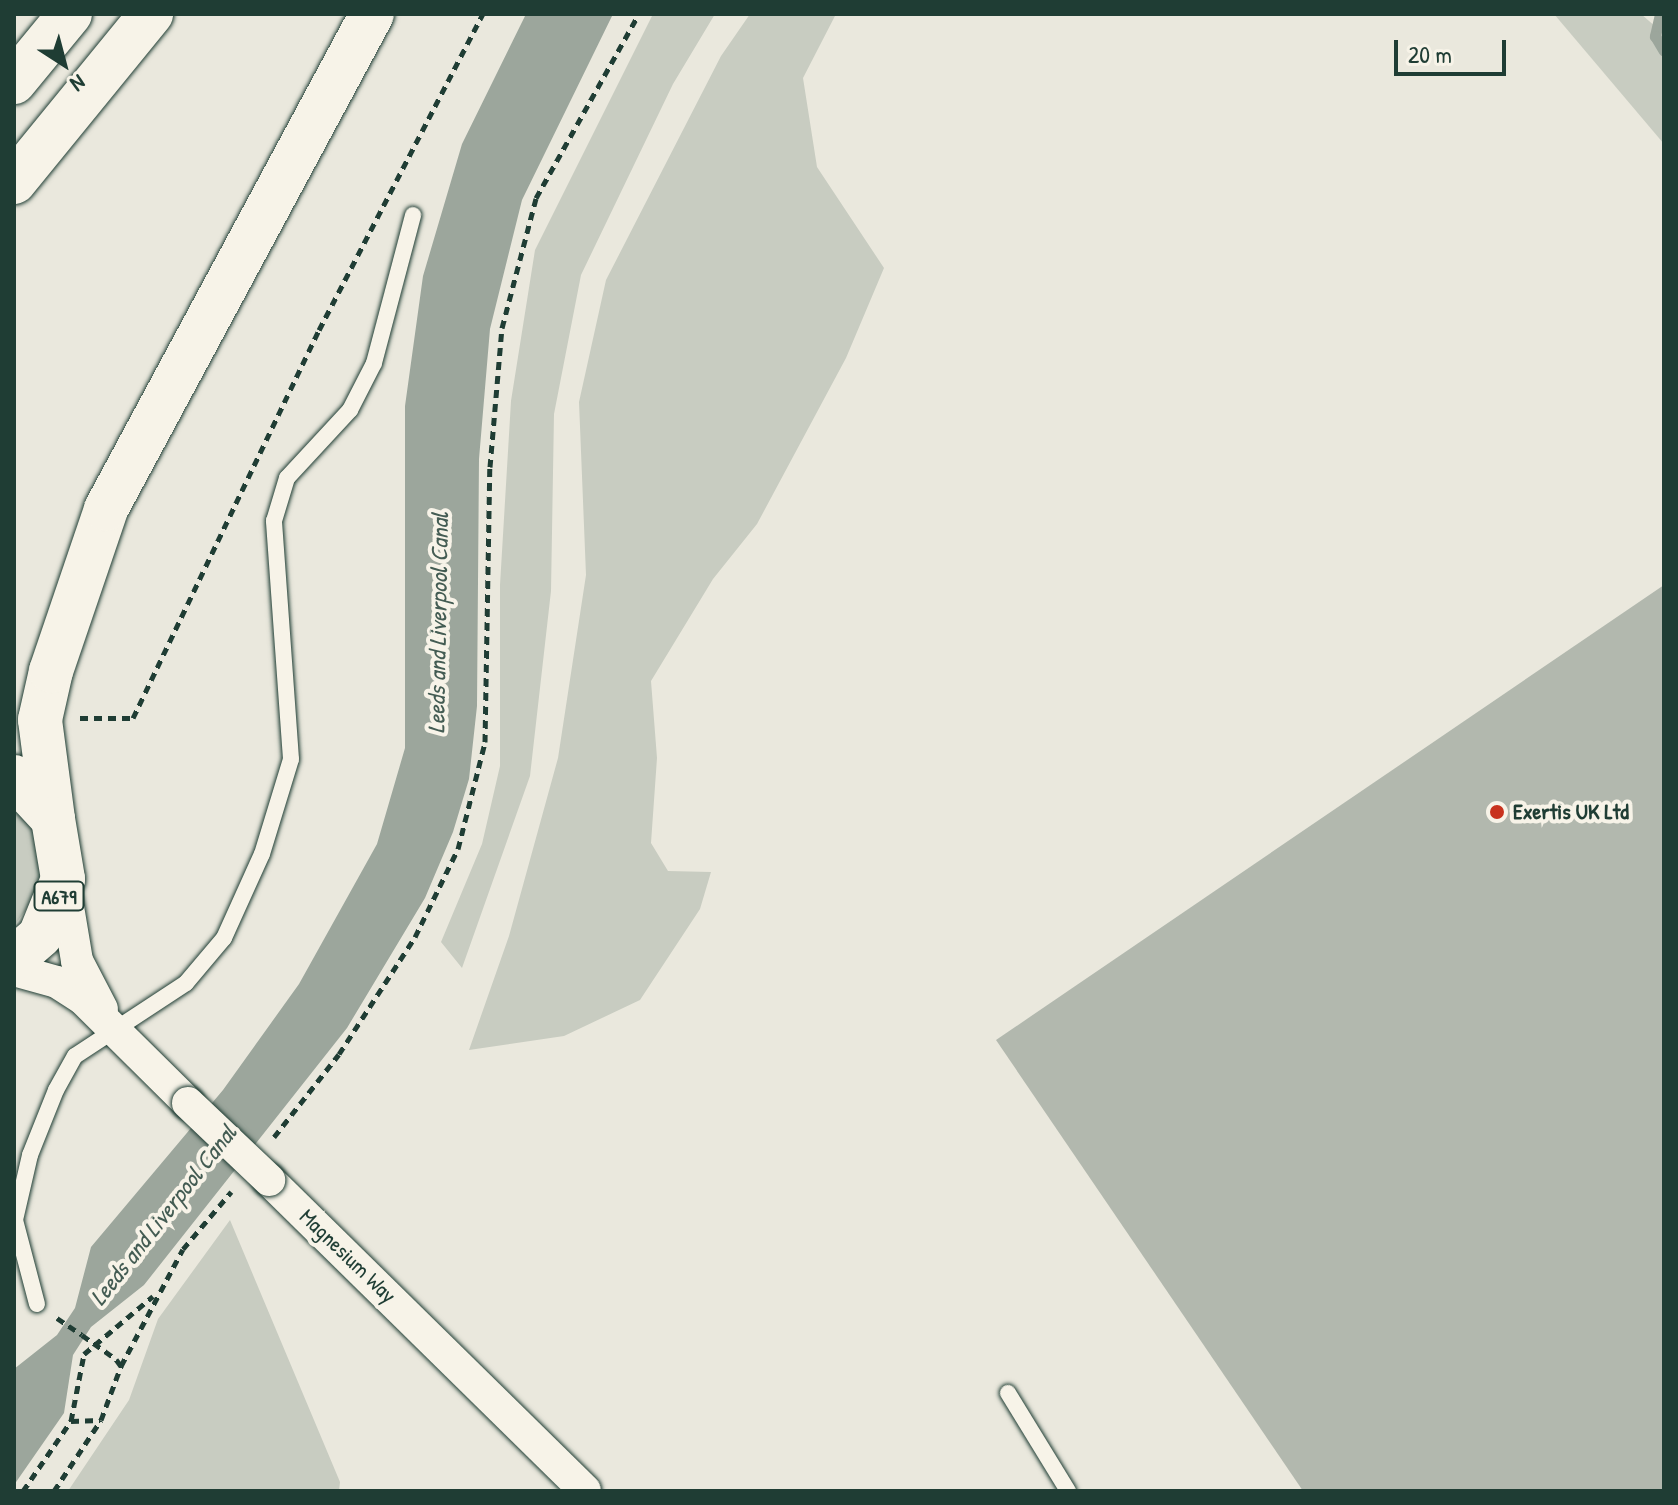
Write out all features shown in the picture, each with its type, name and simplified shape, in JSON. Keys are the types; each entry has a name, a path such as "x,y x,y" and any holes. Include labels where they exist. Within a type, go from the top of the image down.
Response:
{"highway":[{"path":"14,82 70,14"},
{"path":"14,182 151,14"},
{"path":"53,819 40,720 51,671 106,509 372,14"},
{"path":"14,777 53,819"},
{"name":"A679","path":"14,959 40,936 63,879 53,819"}],"street":[{"name":"Magnesium Way","path":"63,879 77,961 115,1027"},
{"name":"Magnesium Way","path":"14,970 57,982 115,1027 188,1103 266,1165 585,1491"}],"lane":[{"path":"37,1304 23,1271 15,1220 17,1204 30,1155 75,1056 186,983 224,938 262,854 291,759 274,521 287,478 350,410 374,363 413,215"},
{"path":"1008,1393 1068,1491"}],"path":[{"path":"67,718 133,718 319,330 483,14"},
{"path":"266,1165 415,937 458,849 485,742 490,467 505,314 536,198 639,14"},
{"path":"54,1491 101,1420 121,1366 154,1295 235,1187"},
{"path":"23,1491 71,1421 84,1354 154,1295"},
{"path":"82,1335 121,1366"},
{"path":"71,1421 101,1420"}],"shaded area":[{"path":"653,14 715,14 673,84 581,275 554,414 551,591 530,776 462,968 441,942 482,844 500,766 500,585 511,401 535,250"},
{"path":"750,14 836,14 803,78 817,167 884,268 846,358 757,524 713,579 651,681 657,758 651,843 668,871 711,872 700,909 640,1000 564,1036 469,1050 509,936 558,758 586,575 579,402 606,280 721,56"},
{"path":"1554,14 1641,14 1664,34 1664,144"},
{"path":"14,800 40,835 41,889 14,926"},
{"path":"230,1220 340,1482 339,1491 68,1491 129,1400 158,1319"}],"water":[{"name":"Leeds and Liverpool Canal","path":"526,14 613,14 522,200 490,329 479,459 477,706 469,779 453,832 425,898 347,1028 144,1285 91,1327 73,1355 64,1413 14,1485 14,1369 57,1335 75,1308 91,1247 223,1090 299,984 377,844 405,748 405,406 423,276 462,144"}],"building":[{"name":"Exertis UK Ltd","path":"1664,585 1664,1491 1303,1491 996,1040"}],"waterway":[{"path":"1660,14 1655,36 1664,51"}],"place":[{"name":"Exertis UK Ltd","path":"1497,812"}]}
